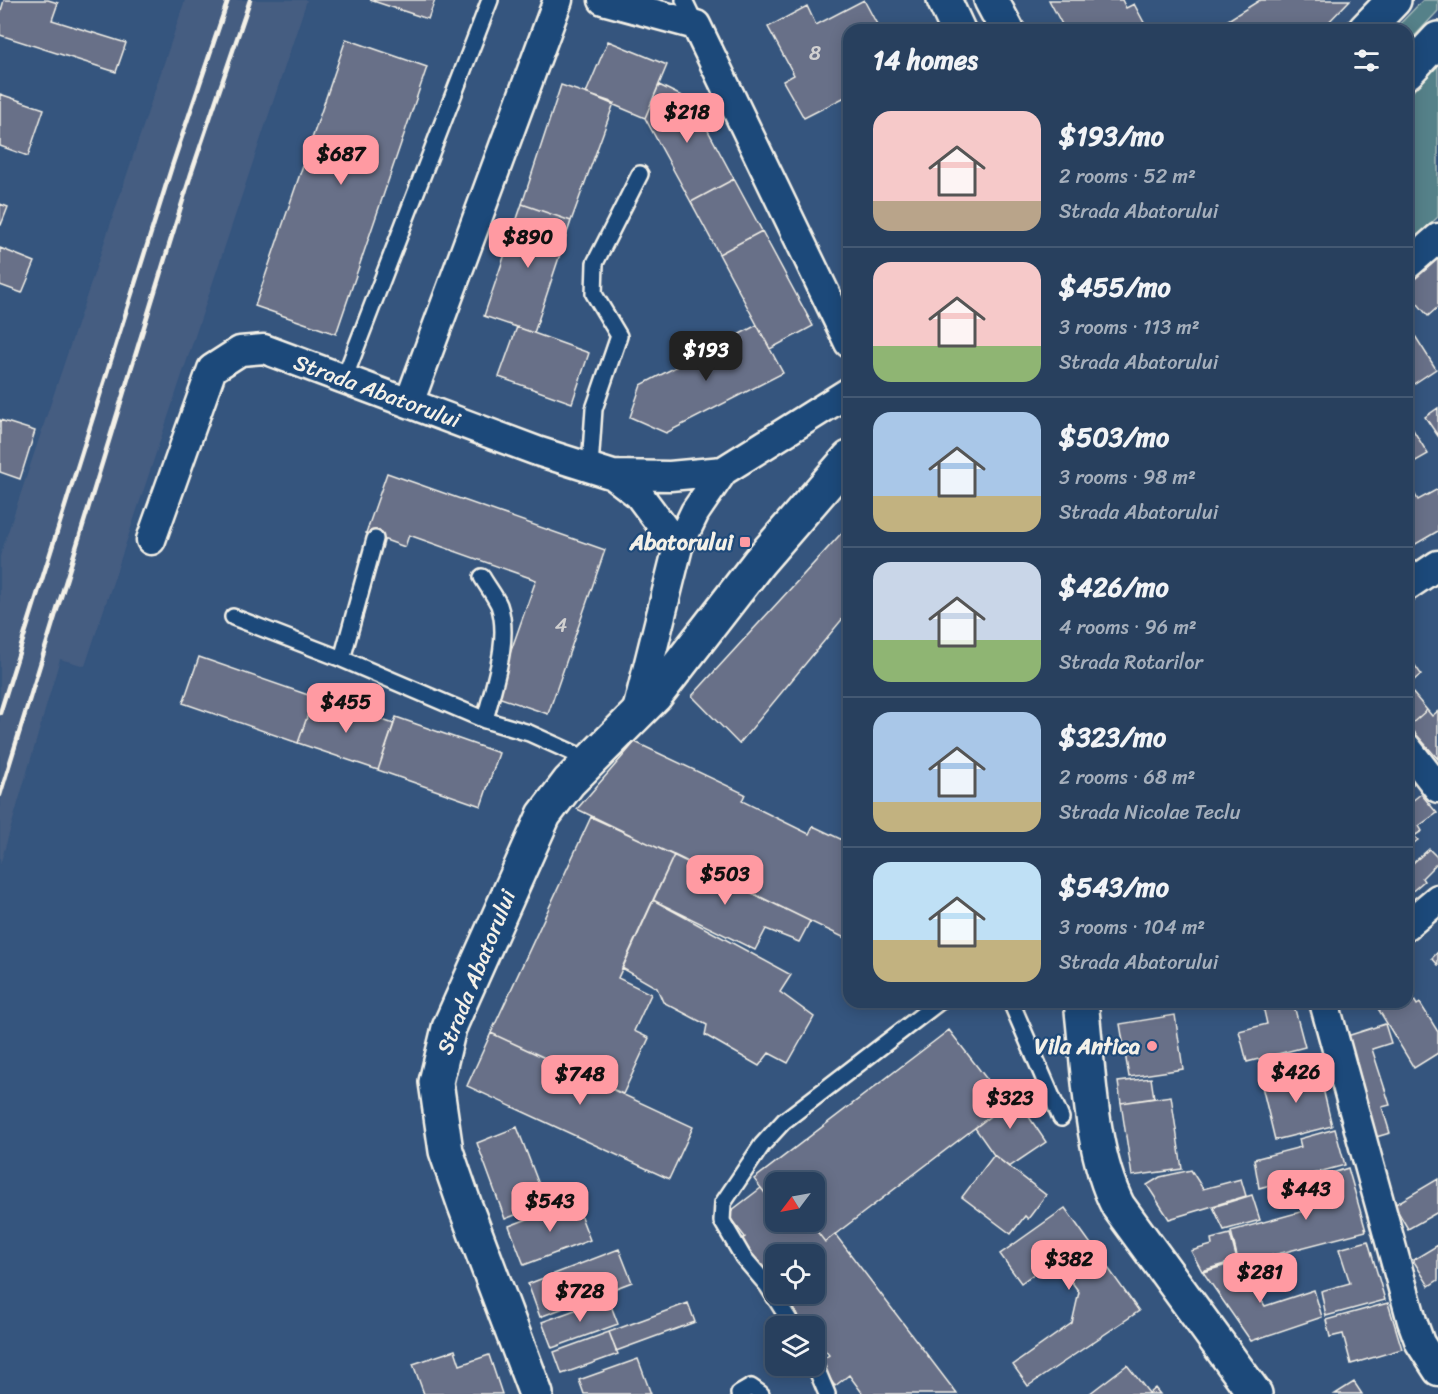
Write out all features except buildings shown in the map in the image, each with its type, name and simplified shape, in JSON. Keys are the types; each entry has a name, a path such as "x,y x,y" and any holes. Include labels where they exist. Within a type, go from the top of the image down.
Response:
{"main road":[{"path":"944,0 955,24"},
{"path":"992,0 1004,24"},
{"path":"1371,24 1393,0"},
{"path":"1413,66 1438,39"},
{"name":"Strada Abatorului","path":"536,1394 446,1151 435,1083 449,1028 543,815 569,782 635,719 759,562 843,465"},
{"path":"1082,1008 1099,1154 1110,1191 1118,1206 1255,1394"}],"street":[{"path":"409,403 558,0"},
{"path":"603,0 696,25 843,330"},
{"path":"1413,260 1438,238"},
{"name":"Strada Abatorului","path":"151,540 212,369 240,351 264,349 537,451 602,471 670,476 723,471"},
{"name":"Strada Abatorului","path":"635,719 678,547 695,512 723,471 843,396"},
{"path":"602,471 639,495 678,547"},
{"path":"1413,582 1438,566"},
{"path":"1413,756 1438,788"},
{"path":"1413,920 1438,899"},
{"path":"1326,1008 1412,1321 1420,1343 1438,1371"}],"lane":[{"path":"344,379 490,0"},
{"path":"684,0 696,25"},
{"path":"602,471 594,409 619,336 594,294 595,263 640,174"},
{"path":"342,659 375,539"},
{"path":"482,577 499,605 502,631 498,665 485,720"},
{"path":"233,617 342,659 485,720 529,733 591,761"},
{"path":"787,1316 767,1285 743,1257 722,1221 723,1203 762,1145 784,1121 931,1008"},
{"path":"1014,1008 1061,1118"},
{"path":"820,1376 827,1394"},
{"path":"739,1394 752,1387 761,1394"}],"shaded area":[{"path":"185,0 307,0 85,666 60,659 0,865 0,556"}],"green space":[{"path":"1423,0 1438,0 1438,11 1413,38 1413,24 1400,24"},
{"path":"1438,63 1438,217 1413,240 1413,91"}],"railway":[{"path":"0,713 172,166 228,0"},
{"path":"0,795 191,174 250,0"}],"place":[{"name":"Abatorului","path":"745,542"},
{"name":"Vila Antica","path":"1152,1046"}]}
